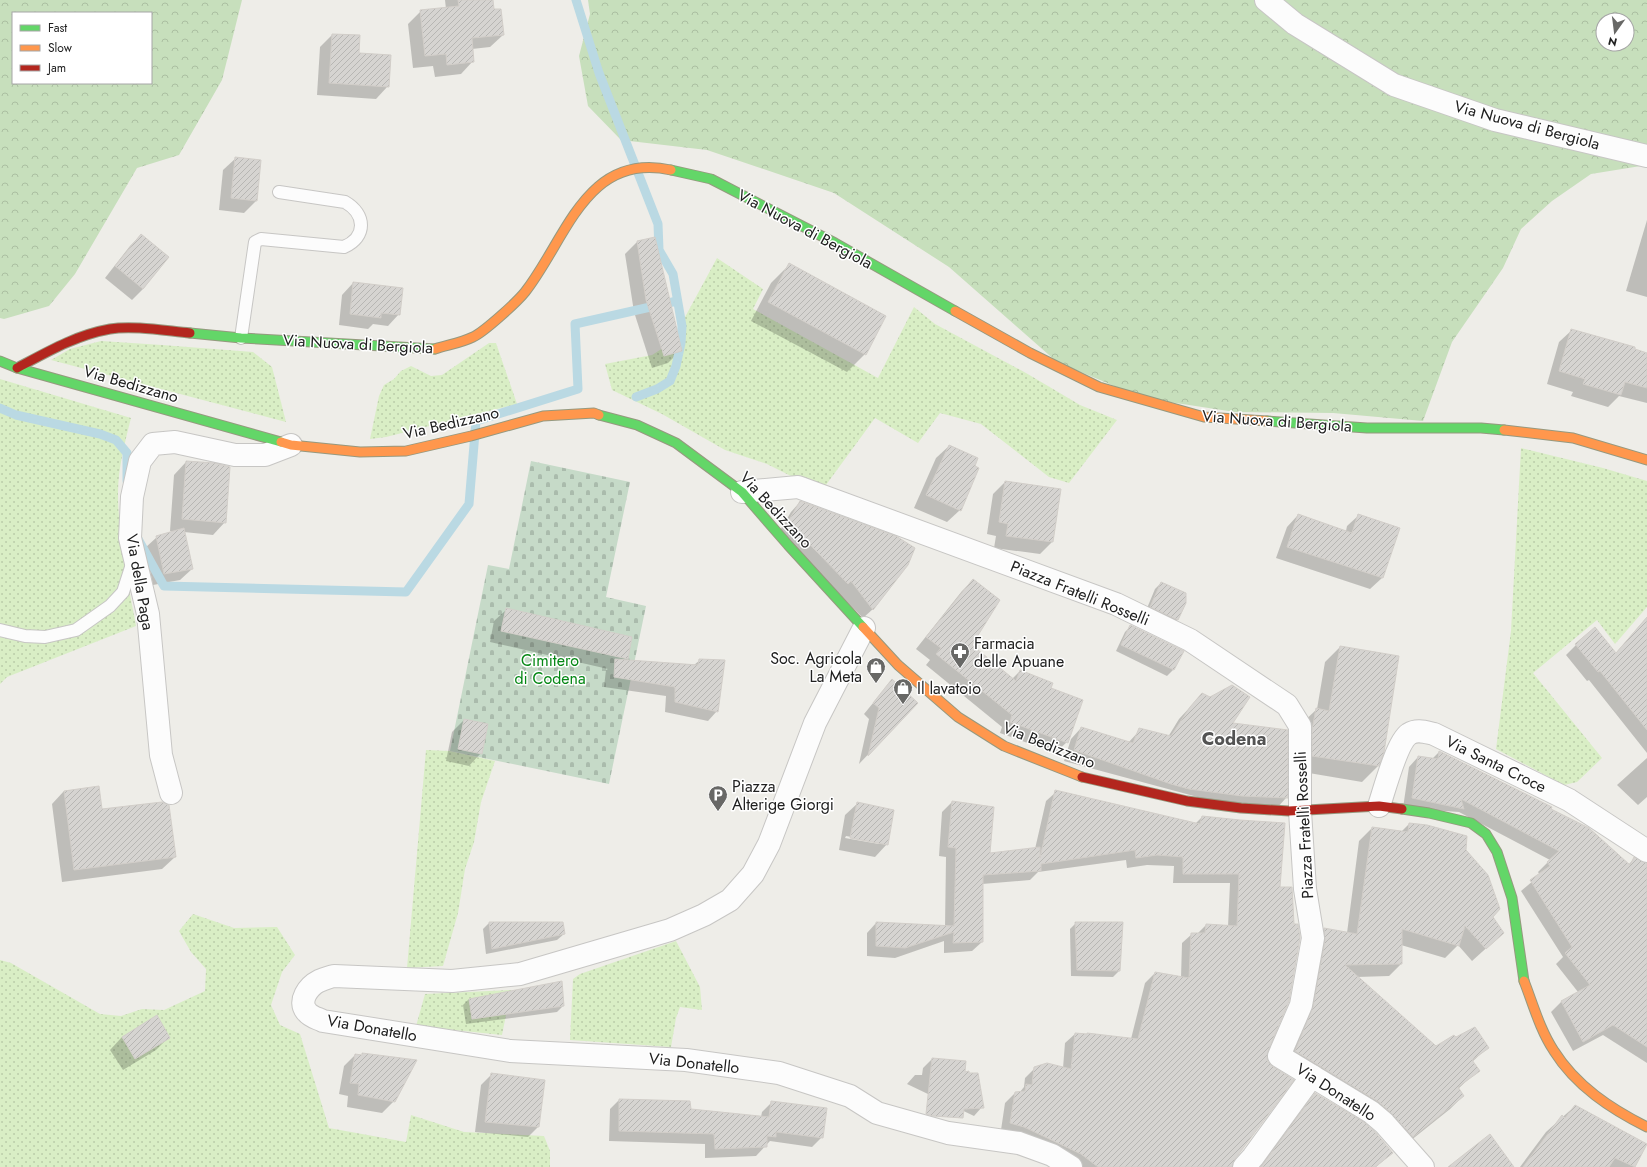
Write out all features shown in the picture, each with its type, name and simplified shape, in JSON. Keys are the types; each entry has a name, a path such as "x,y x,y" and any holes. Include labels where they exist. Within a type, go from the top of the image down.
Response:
{"street":[{"name":"Via Nuova di Bergiola","path":"1266,0 1295,24 1394,85 1495,120 1647,156"},
{"name":"Via Nuova di Bergiola","path":"17,368 67,341 111,329 150,330 241,338 435,349 473,337 497,318 525,292 578,208 603,181 631,169 645,167 666,169 711,179 835,244 1030,352 1099,387 1204,417 1366,428 1481,428 1572,438 1647,460"},
{"name":"Via Bedizzano","path":"0,361 17,368 291,445 360,452 406,451 471,436 543,416 594,414 637,425 676,443 742,492 898,664 958,717 1004,746 1078,776 1187,801 1241,808 1295,811 1379,806 1429,813 1471,823 1486,834 1497,852 1512,898 1523,978 1539,1020 1553,1050 1567,1070 1590,1091 1619,1113 1647,1127"},
{"name":"Via della Paga","path":"171,793 162,754 148,614 130,538 132,497 140,461 153,444 175,442 236,455 265,455 291,445"},
{"name":"Piazza Fratelli Rosselli","path":"742,492 798,487 1116,604 1190,640 1287,705 1300,726 1295,811 1313,938 1301,1005 1279,1056"},
{"name":"Via Donatello","path":"864,628 816,723 769,844 753,874 730,900 704,915 670,930 520,974 452,982 334,976 318,981 307,991 303,1002 305,1011 311,1016 323,1021 510,1051 686,1060 779,1074 850,1096 877,1113 948,1133 1019,1143 1052,1155 1071,1167"},
{"name":"Via Santa Croce","path":"1379,806 1401,743 1409,734 1418,731 1434,734 1569,800 1647,850"},
{"name":"Via Donatello","path":"1279,1056 1371,1112 1384,1123 1423,1167"},
{"path":"1244,1167 1253,1157 1312,1076"}],"lane":[{"path":"241,338 255,242 261,238 344,248 360,233 360,218 352,206 345,202 279,192"},
{"path":"0,630 25,636 45,637 76,630 110,606 123,592 134,556"}],"green space":[{"path":"0,0 242,0 222,80 179,155 137,168 75,274 49,306 4,319 0,318"},
{"path":"588,0 1647,0 1647,165 1591,174 1552,201 1521,229 1503,268 1452,342 1423,421 1333,413 1235,412 1143,398 1057,362 949,267 834,193 707,150 621,140 588,106 579,56 590,14"},
{"path":"717,258 763,289 753,309 878,378 914,307 935,324 1026,373 1080,405 1117,420 1069,483 1049,477 981,424 940,413 918,443 875,418 823,489 793,477 767,464 725,450 662,414 612,390 605,364 652,355 671,343"},
{"path":"101,341 253,352 272,367 286,422 51,360 70,349"},
{"path":"489,343 496,343 517,404 386,437 370,439 379,396 384,385 394,379 401,371 411,366 431,376 442,375"},
{"path":"0,379 131,418 124,446 118,484 118,510 127,576 136,626 7,677 0,684"},
{"path":"1521,448 1603,468 1647,481 1647,607 1615,644 1597,620 1533,673 1602,758 1577,782 1564,785 1496,749 1511,631"},
{"name":"Cimitero di Codena","path":"531,461 630,482 606,597 646,606 609,784 450,751 488,565 509,569"},
{"path":"426,750 450,751 495,761 481,802 474,842 465,869 458,913 443,966 407,968"},
{"path":"193,914 234,928 277,927 295,955 282,972 271,1005 280,1025 300,1034 329,1128 406,1142 411,1115 464,1132 544,1136 550,1151 550,1167 0,1167 0,960 11,963 100,1014 121,1016 142,1009 164,1010 205,991 206,969 191,952 179,931"},
{"path":"676,941 700,987 702,1010 680,1007 676,1018 671,1047 570,1040 573,979 580,974"},
{"path":"511,990 502,1035 416,1026 425,994"}],"building":[{"path":"458,0 493,0 494,9 501,9 504,35 472,38 474,62 447,65 446,54 425,56 420,10 459,6"},
{"path":"332,34 360,35 359,53 391,55 389,87 329,83"},
{"path":"235,157 261,160 257,201 231,198"},
{"path":"141,234 169,257 143,289 115,266"},
{"path":"655,237 682,351 664,356 646,300 637,241"},
{"path":"789,263 886,316 866,355 768,302"},
{"path":"353,282 403,288 400,315 381,313 381,318 350,314"},
{"path":"1571,329 1635,347 1635,349 1647,353 1647,388 1625,382 1621,395 1583,384 1585,379 1559,371"},
{"path":"949,445 978,458 975,466 979,468 961,511 926,495"},
{"path":"186,461 215,463 230,467 226,523 182,519"},
{"path":"1005,481 1061,489 1053,542 1006,536 1008,524 999,522"},
{"path":"800,501 896,536 915,548 908,565 873,610 851,581 848,584 788,522"},
{"path":"1298,514 1352,533 1358,514 1400,528 1383,578 1287,547"},
{"path":"184,528 193,569 164,574 156,536"},
{"path":"973,579 1000,600 972,645 1016,681 1020,670 1053,683 1051,688 1083,700 1068,743 1010,722 1012,715 936,654 941,648 926,637"},
{"path":"1161,582 1186,593 1186,603 1178,620 1150,607"},
{"path":"506,608 632,637 628,659 501,631"},
{"path":"1647,617 1647,730 1600,671 1598,672 1575,644 1595,627 1616,653"},
{"path":"1130,625 1184,651 1174,670 1121,645"},
{"path":"1340,646 1399,656 1384,752 1379,766 1312,756 1312,730 1316,708 1329,711"},
{"path":"615,659 698,665 699,659 725,660 718,712 675,702 675,687 614,677"},
{"path":"892,679 918,703 868,756 879,708 873,703"},
{"path":"1232,685 1250,697 1233,723 1288,730 1288,798 1242,796 1189,789 1074,750 1081,727 1133,743 1139,728 1171,736 1190,707 1202,693 1210,697"},
{"path":"464,719 488,724 482,754 458,749"},
{"path":"1439,751 1552,807 1551,809 1589,828 1630,865 1634,857 1647,863 1647,1047 1613,1025 1583,1042 1561,1001 1590,985 1565,953 1572,947 1530,880 1550,866 1547,862 1559,851 1461,799 1464,809 1412,798 1418,756 1438,759"},
{"path":"99,786 102,809 162,802 169,805 176,857 74,870 64,791"},
{"path":"1055,790 1200,824 1202,816 1285,823 1280,887 1292,887 1294,924 1298,924 1300,938 1289,1001 1268,1051 1267,1057 1268,1062 1272,1066 1294,1080 1235,1159 1232,1167 1098,1167 1081,1154 1024,1127 1010,1123 1015,1092 1025,1091 1026,1084 1032,1085 1034,1067 1047,1063 1071,1069 1075,1033 1138,1039 1155,972 1189,978 1191,933 1205,933 1206,924 1237,926 1239,874 1183,874 1183,857 1157,855 1136,858 1135,850 1041,864 1041,871 983,875 983,942 953,943 954,932 905,948 876,946 876,922 954,926 956,848 948,847 952,801 994,807 990,853 1040,847 1040,858"},
{"path":"857,802 894,810 888,845 850,838"},
{"path":"1409,823 1427,825 1467,836 1466,850 1488,875 1500,909 1493,917 1504,933 1486,949 1465,926 1459,946 1402,929 1402,964 1345,965 1436,1046 1454,1035 1456,1037 1475,1027 1489,1048 1472,1060 1480,1071 1458,1087 1464,1096 1413,1137 1379,1102 1295,1051 1313,1007 1325,940 1324,928 1357,934 1372,827 1408,832"},
{"path":"489,922 563,922 565,934 492,949"},
{"path":"1075,922 1123,922 1120,971 1077,970"},
{"path":"562,981 564,1006 472,1019 469,999"},
{"path":"157,1015 170,1038 135,1059 122,1037"},
{"path":"362,1053 417,1060 395,1102 358,1095 359,1084 350,1083 355,1054 362,1055"},
{"path":"932,1058 966,1061 965,1072 969,1071 969,1073 978,1073 984,1108 964,1109 963,1118 933,1116 926,1114"},
{"path":"491,1073 545,1080 539,1127 485,1122"},
{"path":"1315,1093 1364,1122 1375,1132 1393,1153 1375,1167 1261,1167"},
{"path":"619,1099 690,1101 691,1109 769,1117 771,1101 827,1108 823,1138 776,1132 776,1137 767,1136 767,1147 715,1149 714,1134 619,1131"},
{"path":"1575,1105 1647,1144 1635,1167 1615,1158 1609,1167 1523,1167 1562,1115 1565,1118"},
{"path":"1490,1134 1514,1167 1448,1167"}],"waterway":[{"path":"576,0 599,73 658,224 659,250 673,274 682,326 681,343 676,366 670,381 657,389 636,397"},
{"path":"138,539 164,586 406,592 469,504 476,421 578,389 575,324 677,301"},
{"path":"0,408 16,415 100,434 116,440 127,453 127,481"}],"traffic: fast":[{"path":"671,170 711,179 835,243 955,311"},
{"path":"190,333 241,338 435,349"},
{"path":"0,361 17,368 281,442"},
{"path":"599,415 637,425 676,443 742,492 863,627"},
{"path":"1267,421 1367,428 1481,428 1504,430"},
{"path":"1402,809 1429,813 1471,823 1486,834 1497,852 1512,898 1524,981"}],"traffic: slow":[{"path":"435,349 473,337 515,303 540,271 582,204 598,187 618,174 642,168 671,170"},
{"path":"955,311 1030,353 1099,387 1204,417 1267,421"},
{"path":"281,442 291,445 360,452 406,451 471,436 543,416 594,413 599,415"},
{"path":"1504,430 1573,438 1647,460"},
{"path":"863,627 898,665 958,717 1004,746 1082,777"},
{"path":"1524,981 1537,1017 1549,1043 1563,1064 1595,1095 1620,1112 1647,1127"}],"traffic: jam":[{"path":"17,368 51,350 85,335 110,329 139,328 190,333"},
{"path":"1082,777 1187,801 1241,808 1289,811 1379,806 1402,809"}],"place":[{"name":"Farmacia delle Apuane","path":"960,669"},
{"name":"Soc. Agricola La Meta","path":"876,684"},
{"name":"Il lavatoio","path":"903,705"},
{"name":"Piazza Alterige Giorgi","path":"718,812"}],"district":[{"name":"Codena","path":"1234,739"}]}
